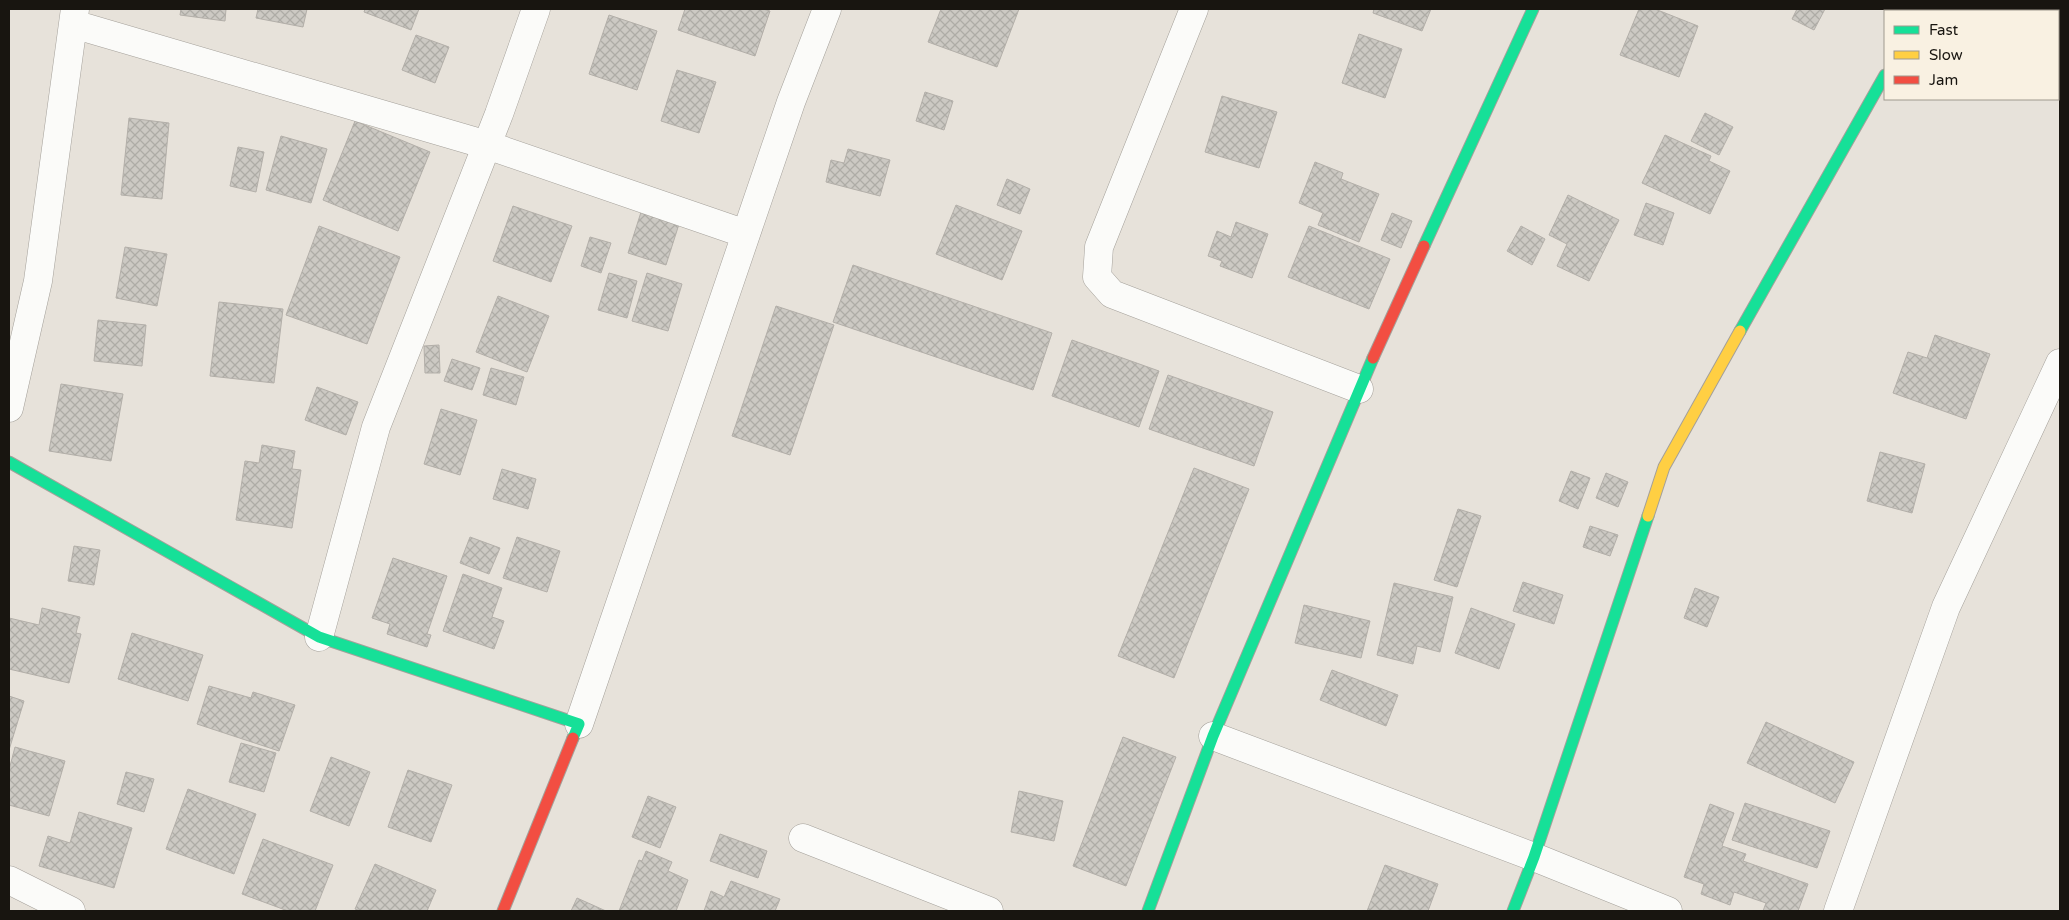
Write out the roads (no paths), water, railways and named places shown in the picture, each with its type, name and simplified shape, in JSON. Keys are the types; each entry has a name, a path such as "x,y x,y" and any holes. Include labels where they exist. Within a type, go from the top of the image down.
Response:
{"street":[{"path":"319,637 376,427 487,145 536,9"},
{"path":"503,911 580,724 791,102 827,9"},
{"path":"1194,9 1099,247 1097,276 1112,294 1359,389"},
{"path":"1148,911 1213,736 1359,389 1533,9"},
{"path":"9,408 38,281 74,16 487,145 746,234"},
{"path":"1513,911 1534,857 1664,467 1884,77"},
{"path":"1838,911 1946,607 2060,363"},
{"path":"9,462 319,637 580,724"},
{"path":"1213,736 1534,857 1668,911"},
{"path":"803,838 989,911"},
{"path":"9,880 71,911"}]}
